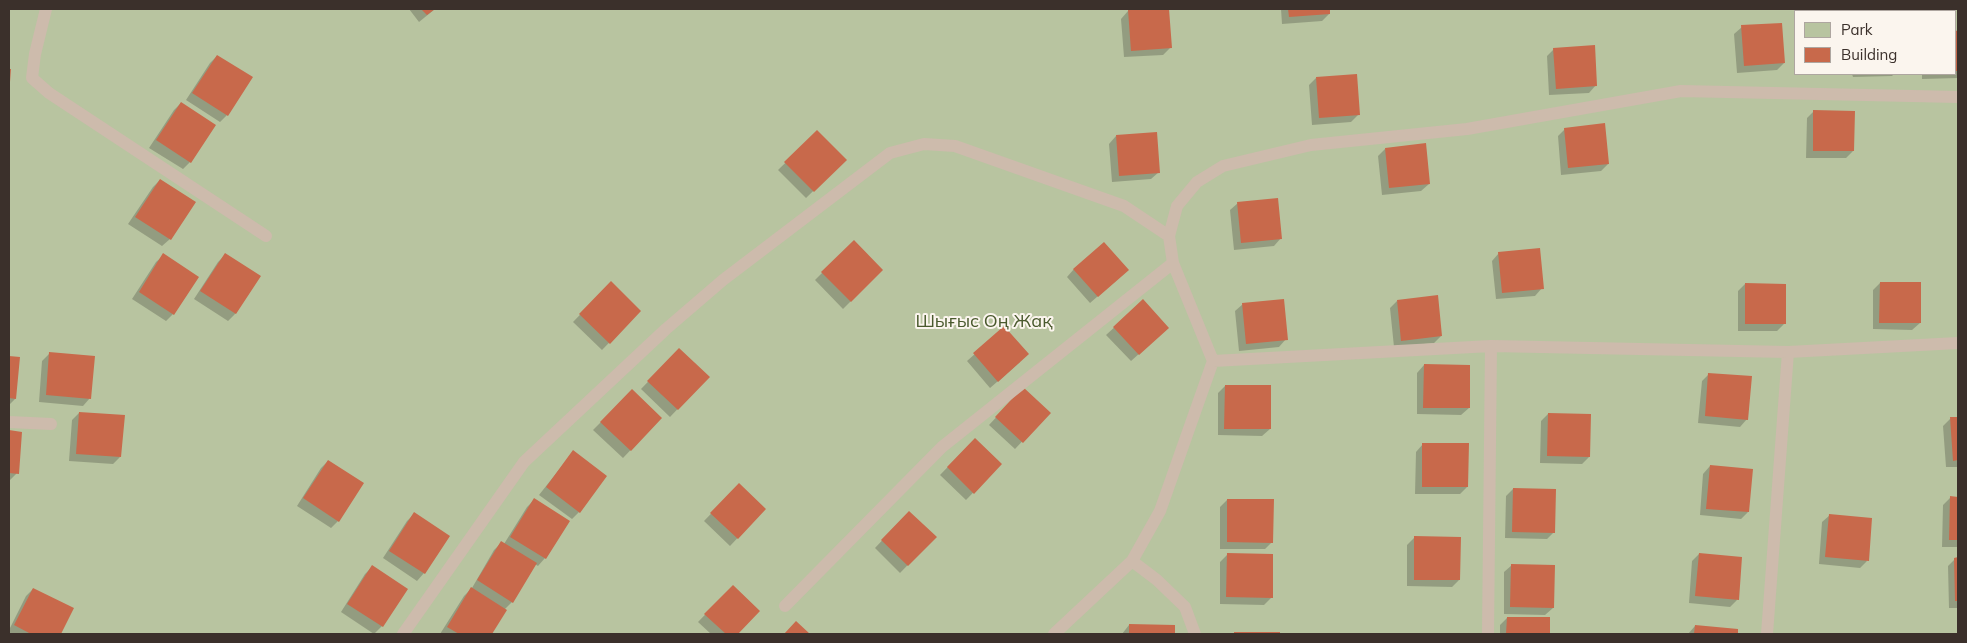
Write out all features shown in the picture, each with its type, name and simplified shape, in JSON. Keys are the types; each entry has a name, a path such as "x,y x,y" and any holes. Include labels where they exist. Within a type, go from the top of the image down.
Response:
{"lane":[{"path":"46,9 35,54 32,78 49,93 266,236"},
{"path":"1054,634 1132,561 1160,511 1213,360 1173,263 1169,236 1177,206 1197,182 1223,166 1311,145 1467,129 1681,91 1958,97"},
{"path":"403,634 524,462 666,329 723,280 890,153 924,144 955,146 1124,206 1169,236"},
{"path":"785,606 942,447 1173,263"},
{"path":"1213,360 1491,346 1788,352 1958,343"},
{"path":"1488,634 1491,346"},
{"path":"1768,634 1788,352"},
{"path":"9,422 51,424"},
{"path":"1132,561 1157,580 1185,606 1195,634"}],"green space":[{"name":"Шығыс Оң Жақ","path":"9,9 1958,9 1958,634 9,634"}],"building":[{"path":"421,9 435,9 427,15"},
{"path":"1169,9 1172,48 1131,51 1128,10"},
{"path":"1288,9 1330,9 1330,14 1289,17"},
{"path":"1782,23 1785,63 1744,66 1741,25"},
{"path":"1958,30 1958,71 1957,71"},
{"path":"1595,45 1597,86 1556,89 1553,48"},
{"path":"217,55 253,77 228,116 192,93"},
{"path":"9,69 11,69 10,82 9,82"},
{"path":"1357,74 1360,115 1319,118 1316,77"},
{"path":"181,102 216,125 191,163 156,140"},
{"path":"1813,110 1855,111 1854,151 1813,151"},
{"path":"1605,123 1609,164 1568,168 1564,128"},
{"path":"817,130 847,160 814,192 784,162"},
{"path":"1157,132 1160,173 1119,176 1116,135"},
{"path":"1426,143 1430,184 1389,188 1385,148"},
{"path":"160,179 196,202 171,240 135,217"},
{"path":"1278,198 1282,239 1241,243 1237,202"},
{"path":"854,240 883,270 851,302 821,272"},
{"path":"1104,242 1129,270 1098,297 1073,269"},
{"path":"1540,248 1544,289 1502,293 1498,252"},
{"path":"163,253 199,277 174,315 139,292"},
{"path":"225,253 261,276 236,314 200,291"},
{"path":"611,281 641,311 610,344 579,314"},
{"path":"1880,282 1921,282 1921,323 1879,323"},
{"path":"1745,283 1786,284 1786,324 1745,324"},
{"path":"1438,295 1442,336 1401,341 1397,300"},
{"path":"1143,299 1169,328 1139,355 1113,327"},
{"path":"1284,299 1288,340 1246,344 1242,303"},
{"path":"1004,326 1029,354 998,382 973,353"},
{"path":"679,348 710,377 678,410 647,381"},
{"path":"49,352 95,356 91,399 46,395"},
{"path":"9,356 20,357 16,399 9,398"},
{"path":"1424,364 1470,365 1470,408 1423,408"},
{"path":"1708,373 1752,376 1748,420 1705,416"},
{"path":"1225,385 1271,385 1271,429 1224,429"},
{"path":"1023,387 1051,413 1023,443 995,417"},
{"path":"632,389 662,418 631,451 600,422"},
{"path":"79,412 125,415 121,457 76,454"},
{"path":"1548,413 1591,414 1590,457 1547,456"},
{"path":"1950,417 1958,417 1958,460 1953,461"},
{"path":"9,430 22,432 19,474 9,473"},
{"path":"975,438 1002,464 974,494 947,467"},
{"path":"1422,443 1469,443 1468,487 1422,487"},
{"path":"573,450 607,476 580,513 546,487"},
{"path":"328,460 364,483 339,522 303,498"},
{"path":"1710,465 1753,469 1749,512 1706,509"},
{"path":"739,483 766,509 738,539 710,513"},
{"path":"1513,488 1556,489 1555,533 1512,532"},
{"path":"1950,496 1958,497 1958,540 1949,540"},
{"path":"534,498 570,521 546,559 510,537"},
{"path":"1227,499 1274,499 1273,543 1227,542"},
{"path":"909,511 937,537 908,566 881,540"},
{"path":"414,512 450,536 425,574 389,551"},
{"path":"1829,514 1872,518 1869,561 1825,557"},
{"path":"1414,536 1461,537 1460,580 1414,580"},
{"path":"501,541 537,563 513,603 477,580"},
{"path":"1227,553 1273,554 1273,598 1226,597"},
{"path":"1699,553 1742,557 1739,600 1695,596"},
{"path":"1958,557 1958,601 1955,601 1954,558"},
{"path":"1511,564 1555,565 1554,608 1510,607"},
{"path":"372,565 408,589 383,627 347,604"},
{"path":"733,585 760,611 738,634 726,634 704,614"},
{"path":"471,587 507,610 492,634 459,634 447,627"},
{"path":"33,588 74,608 61,634 31,634 14,625"},
{"path":"1507,617 1550,617 1550,634 1506,634"},
{"path":"796,621 810,634 784,634"},
{"path":"1129,624 1175,625 1175,634 1129,634"},
{"path":"1695,625 1738,629 1738,634 1694,634"},
{"path":"1234,632 1280,632 1280,634 1234,634"}]}
